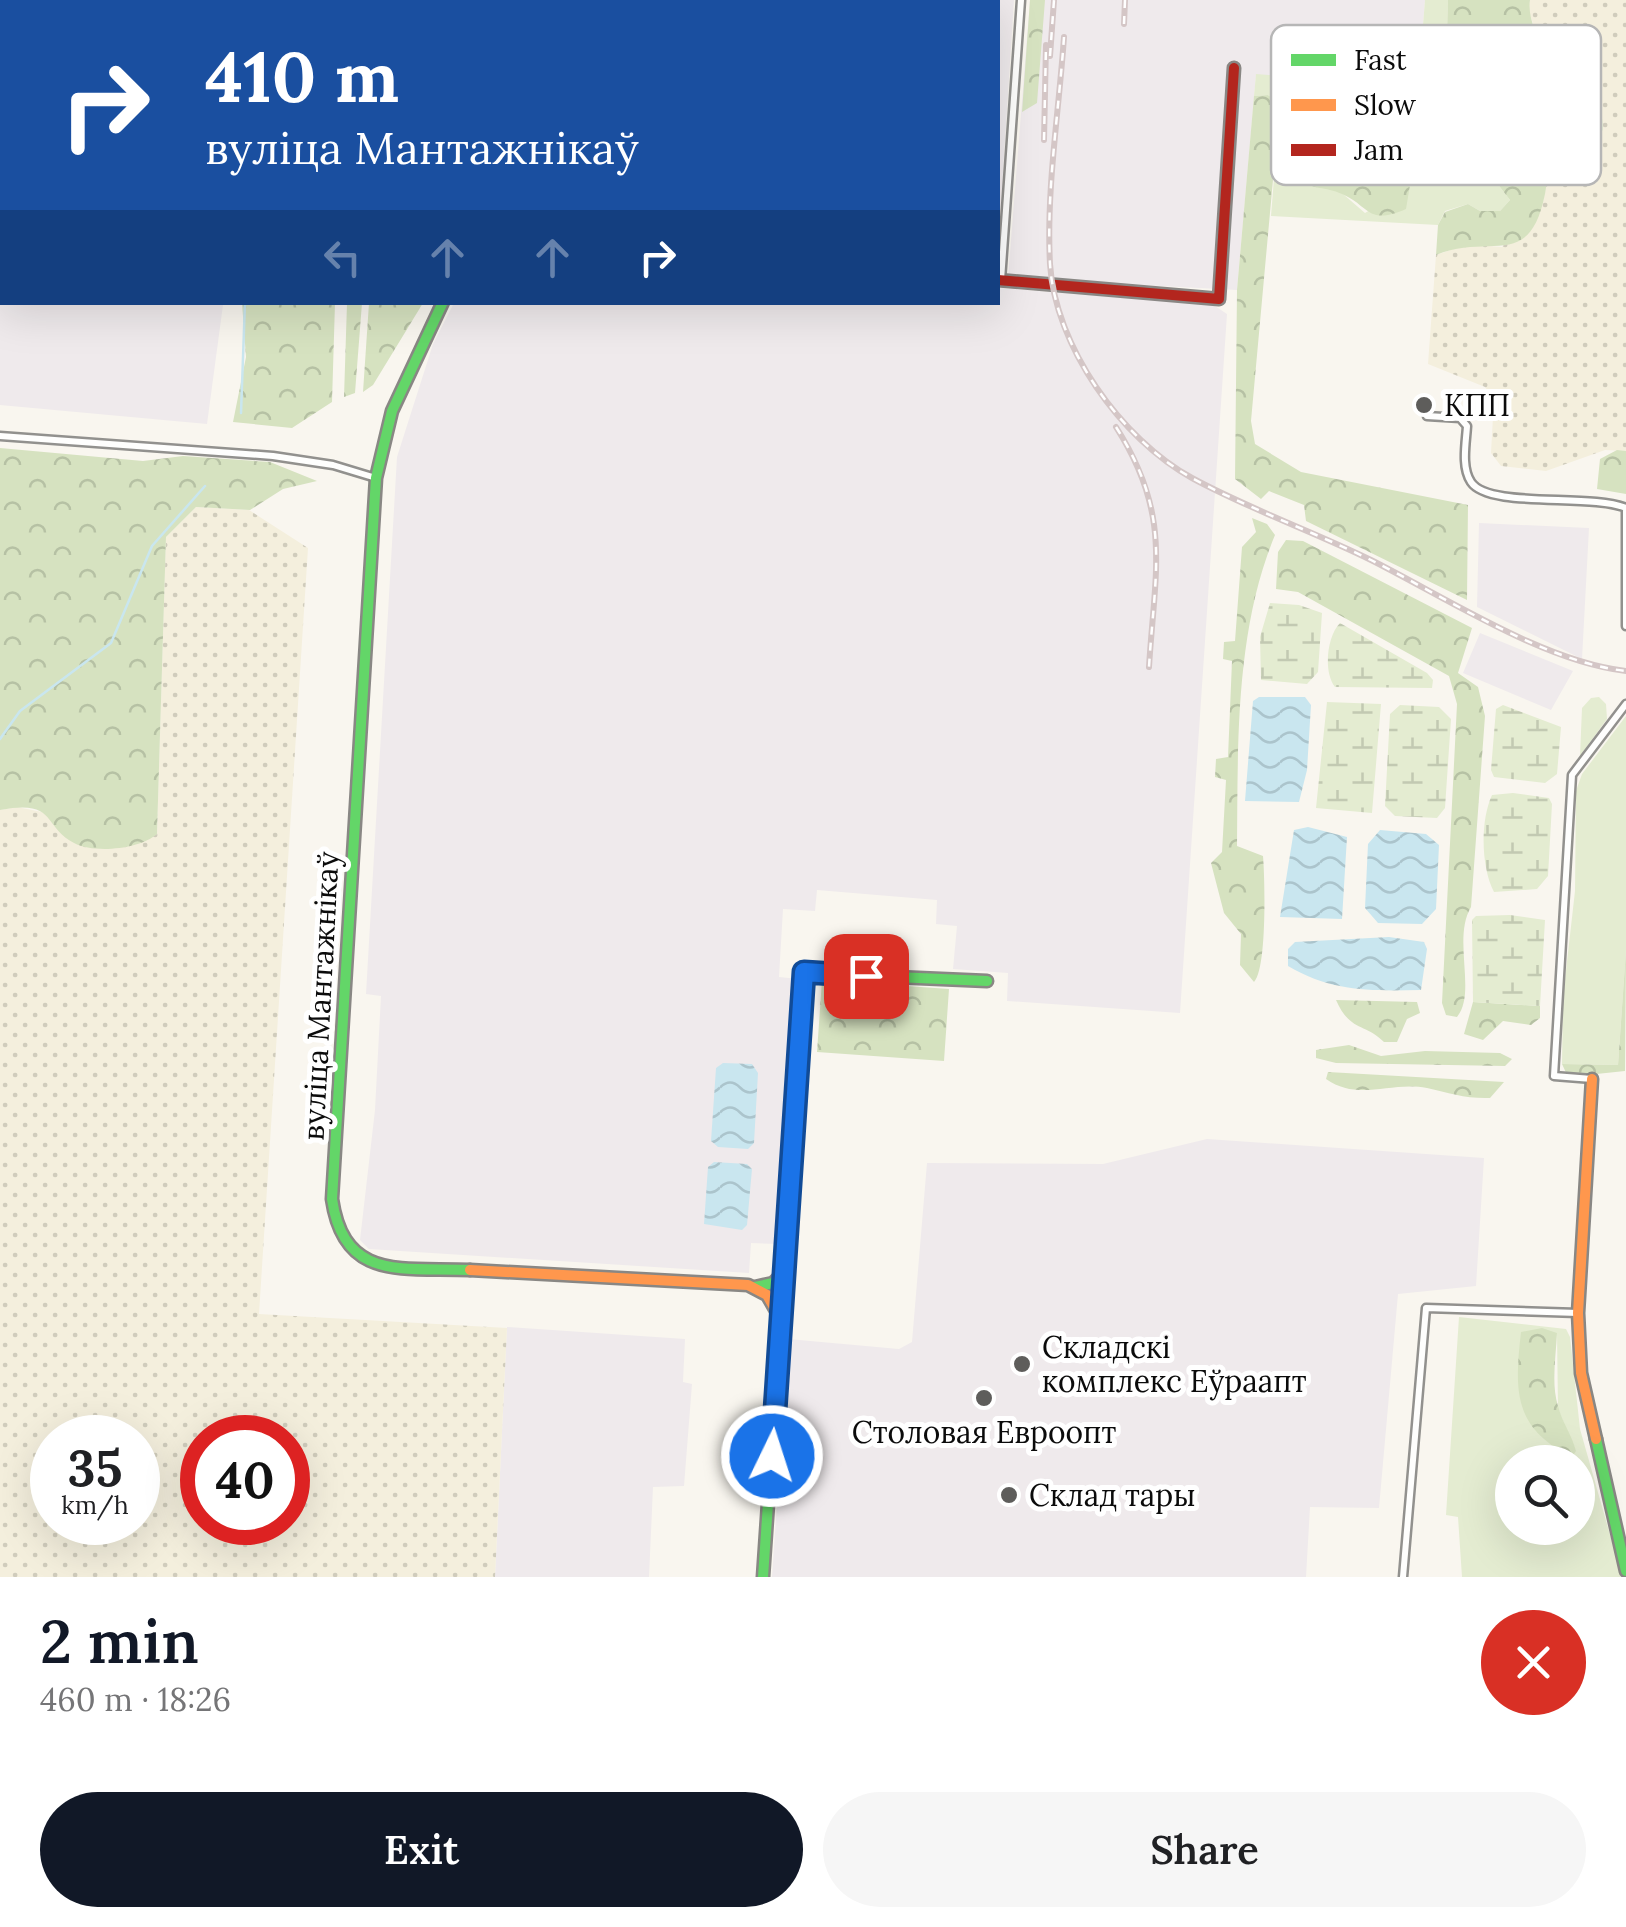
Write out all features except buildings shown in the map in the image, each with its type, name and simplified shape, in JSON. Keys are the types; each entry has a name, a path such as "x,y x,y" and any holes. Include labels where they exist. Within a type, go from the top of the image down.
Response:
{"street":[{"path":"1000,267 1021,0"},
{"path":"1000,280 1219,298 1234,68"},
{"name":"вуліца Мантажнікаў","path":"442,305 392,412 376,478 338,1109 333,1208 336,1233 354,1256 374,1265 755,1287"},
{"path":"1427,416 1460,418 1467,426 1466,467 1471,482 1486,494 1598,501 1626,508 1626,626"},
{"path":"0,436 274,456 332,465 376,478"},
{"path":"1626,704 1572,774 1554,1076 1592,1079 1578,1313 1581,1373 1626,1571"},
{"path":"764,1577 804,972 987,981"},
{"path":"755,1287 772,1283 782,1274"},
{"path":"755,1287 770,1298 780,1316"},
{"path":"1403,1577 1426,1308 1578,1313"},
{"path":"1614,1525 1626,1554"}],"shaded area":[{"path":"1000,0 1014,0 1000,219"},
{"path":"1030,0 1425,0 1423,25 1271,25 1271,76 1256,75 1237,290 1008,278"},
{"path":"1530,0 1626,0 1626,451 1605,450 1546,471 1501,466 1491,453 1494,398 1485,387 1428,364 1436,255 1468,244 1502,247 1543,202 1547,185 1601,185 1601,25 1534,25 1528,9"},
{"path":"1000,288 1212,304 1227,314 1180,1013 1007,1001 1008,973 953,969 957,926 936,924 937,900 817,890 815,911 783,909 779,977 799,979 780,1244 751,1243 749,1273 369,1249 360,1240 375,1110 381,996 366,994 397,457 433,344 453,305 1000,305"},
{"path":"0,305 223,305 207,424 0,405"},
{"path":"196,507 249,510 308,548 259,1314 507,1328 495,1577 0,1577 0,810 17,807 47,813 74,843 107,847 157,834 166,537"},
{"path":"1479,523 1589,528 1582,659 1477,607"},
{"path":"1480,633 1573,671 1551,710 1463,673"},
{"path":"1207,1139 1484,1158 1476,1286 1398,1294 1379,1508 1310,1507 1306,1577 772,1577 788,1339 899,1349 912,1342 927,1163 1103,1164"},
{"path":"507,1327 685,1339 683,1382 692,1384 684,1486 653,1487 649,1577 495,1577"}],"green space":[{"path":"1030,0 1045,0 1037,103 1022,112"},
{"path":"1425,0 1448,0 1447,25 1423,25"},
{"path":"1448,0 1530,0 1533,25 1447,25"},
{"path":"1256,74 1271,75 1271,97 1254,96"},
{"path":"1254,96 1271,97 1273,185 1251,421 1255,444 1301,472 1468,505 1467,600 1306,521 1304,505 1269,491 1261,499 1235,479 1237,290"},
{"path":"1273,185 1341,185 1343,194 1365,213 1410,185 1498,185 1510,200 1500,211 1480,211 1468,204 1445,211 1438,225 1271,216"},
{"path":"1309,185 1410,185 1406,209 1383,216 1342,194"},
{"path":"1498,185 1546,185 1538,218 1518,242 1436,255 1438,225 1445,212 1468,204 1480,211 1500,211 1510,200"},
{"path":"242,305 335,305 332,402 292,428 233,422 246,357"},
{"path":"347,305 362,305 355,393 344,397"},
{"path":"369,305 422,305 373,385 363,392"},
{"path":"0,448 143,461 183,456 270,462 317,481 283,489 250,510 196,507 166,537 157,834 140,843 105,849 83,846 64,836 40,811 0,810"},
{"path":"1617,450 1626,451 1626,494 1597,489 1600,459"},
{"path":"1252,518 1267,524 1275,535 1252,610 1239,728 1237,846 1263,856 1264,867 1263,942 1254,982 1240,965 1241,934 1224,913 1211,863 1222,852 1226,780 1215,777 1216,759 1228,757 1232,661 1223,659 1224,642 1235,641 1242,547 1256,532"},
{"path":"1286,540 1303,541 1472,628 1458,673 1478,687 1485,716 1471,907 1464,934 1465,994 1457,1017 1446,1015 1442,1003 1457,704 1449,676 1298,592 1276,589 1278,552"},
{"path":"1270,603 1299,605 1322,613 1318,672 1307,684 1261,680 1260,637"},
{"path":"1340,623 1427,673 1433,680 1432,688 1335,687 1328,654"},
{"path":"1599,697 1606,704 1607,719 1580,756 1582,708 1591,698"},
{"path":"1327,702 1381,704 1372,813 1316,808"},
{"path":"1400,705 1439,707 1451,719 1445,808 1437,818 1395,816 1385,806 1390,714"},
{"path":"1503,705 1561,727 1557,774 1545,783 1494,777 1491,770 1496,709"},
{"path":"1626,716 1626,950 1618,1065 1562,1064 1563,997 1575,891 1576,791 1582,774"},
{"path":"1513,793 1549,798 1552,804 1548,876 1537,889 1494,892 1484,857 1485,818 1492,795"},
{"path":"1476,916 1545,920 1540,1006 1473,1002 1472,920"},
{"path":"1626,950 1625,1071 1568,1077 1562,1064 1618,1065"},
{"path":"822,980 949,989 944,1061 817,1052"},
{"path":"1336,1000 1417,1002 1420,1013 1407,1019 1397,1042 1384,1042 1352,1022"},
{"path":"1473,1002 1540,1006 1540,1018 1531,1025 1503,1021 1483,1040 1464,1034"},
{"path":"1349,1045 1381,1056 1425,1051 1500,1053 1512,1059 1505,1066 1336,1063 1316,1058 1316,1050"},
{"path":"1328,1072 1504,1082 1490,1098 1482,1098 1413,1087 1350,1089 1326,1079"},
{"path":"1459,1317 1566,1329 1585,1445 1573,1445 1558,1409 1557,1333 1521,1333 1573,1445 1495,1445 1495,1545 1595,1545 1595,1482 1622,1577 1462,1577 1458,1517 1446,1515"},
{"path":"1542,1328 1557,1333 1555,1389 1574,1445 1552,1445 1529,1421 1519,1391 1521,1332"}],"water":[{"path":"1259,697 1305,697 1311,705 1307,770 1299,802 1245,801 1253,701"},
{"path":"1308,827 1347,837 1342,919 1280,917 1294,830"},
{"path":"1380,830 1426,834 1439,845 1436,909 1422,924 1378,923 1365,908 1368,844"},
{"path":"1389,937 1424,942 1427,949 1421,990 1369,990 1336,985 1288,966 1288,949 1295,942"},
{"path":"723,1063 752,1064 758,1073 754,1143 748,1149 718,1147 711,1141 716,1068"},
{"path":"714,1162 747,1164 752,1169 747,1225 742,1230 704,1224 708,1167"}],"waterway":[{"path":"241,413 245,305"},
{"path":"0,739 20,711 111,643 152,546 205,486"}],"railway":[{"path":"1050,56 1054,0"},
{"path":"1124,24 1125,0"},
{"path":"1064,37 1051,179 1050,264 1064,327 1096,387 1117,415 1141,440 1192,478 1371,560 1529,642 1595,665 1626,671"},
{"path":"1044,140 1046,45"},
{"path":"1116,427 1134,459 1153,516 1156,571 1149,667"}],"traffic: fast":[{"path":"442,305 392,411 376,478 332,1199 349,1245 363,1257 400,1268 470,1270"},
{"path":"763,1577 804,973 987,981"},
{"path":"755,1287 773,1283 782,1274"},
{"path":"1596,1439 1626,1571"}],"traffic: slow":[{"path":"1592,1079 1578,1313 1581,1373 1596,1439"},
{"path":"470,1270 748,1285 767,1295 779,1316"}],"traffic: jam":[{"path":"1000,280 1219,299 1234,68"}],"place":[{"name":"КПП","path":"1424,405"},
{"name":"Складскі комплекс Еўраапт","path":"1022,1364"},
{"name":"Столовая Евроопт","path":"984,1398"},
{"name":"Склад тары","path":"1009,1495"}],"route":[{"path":"772,1456 804,972 866,976"}]}
